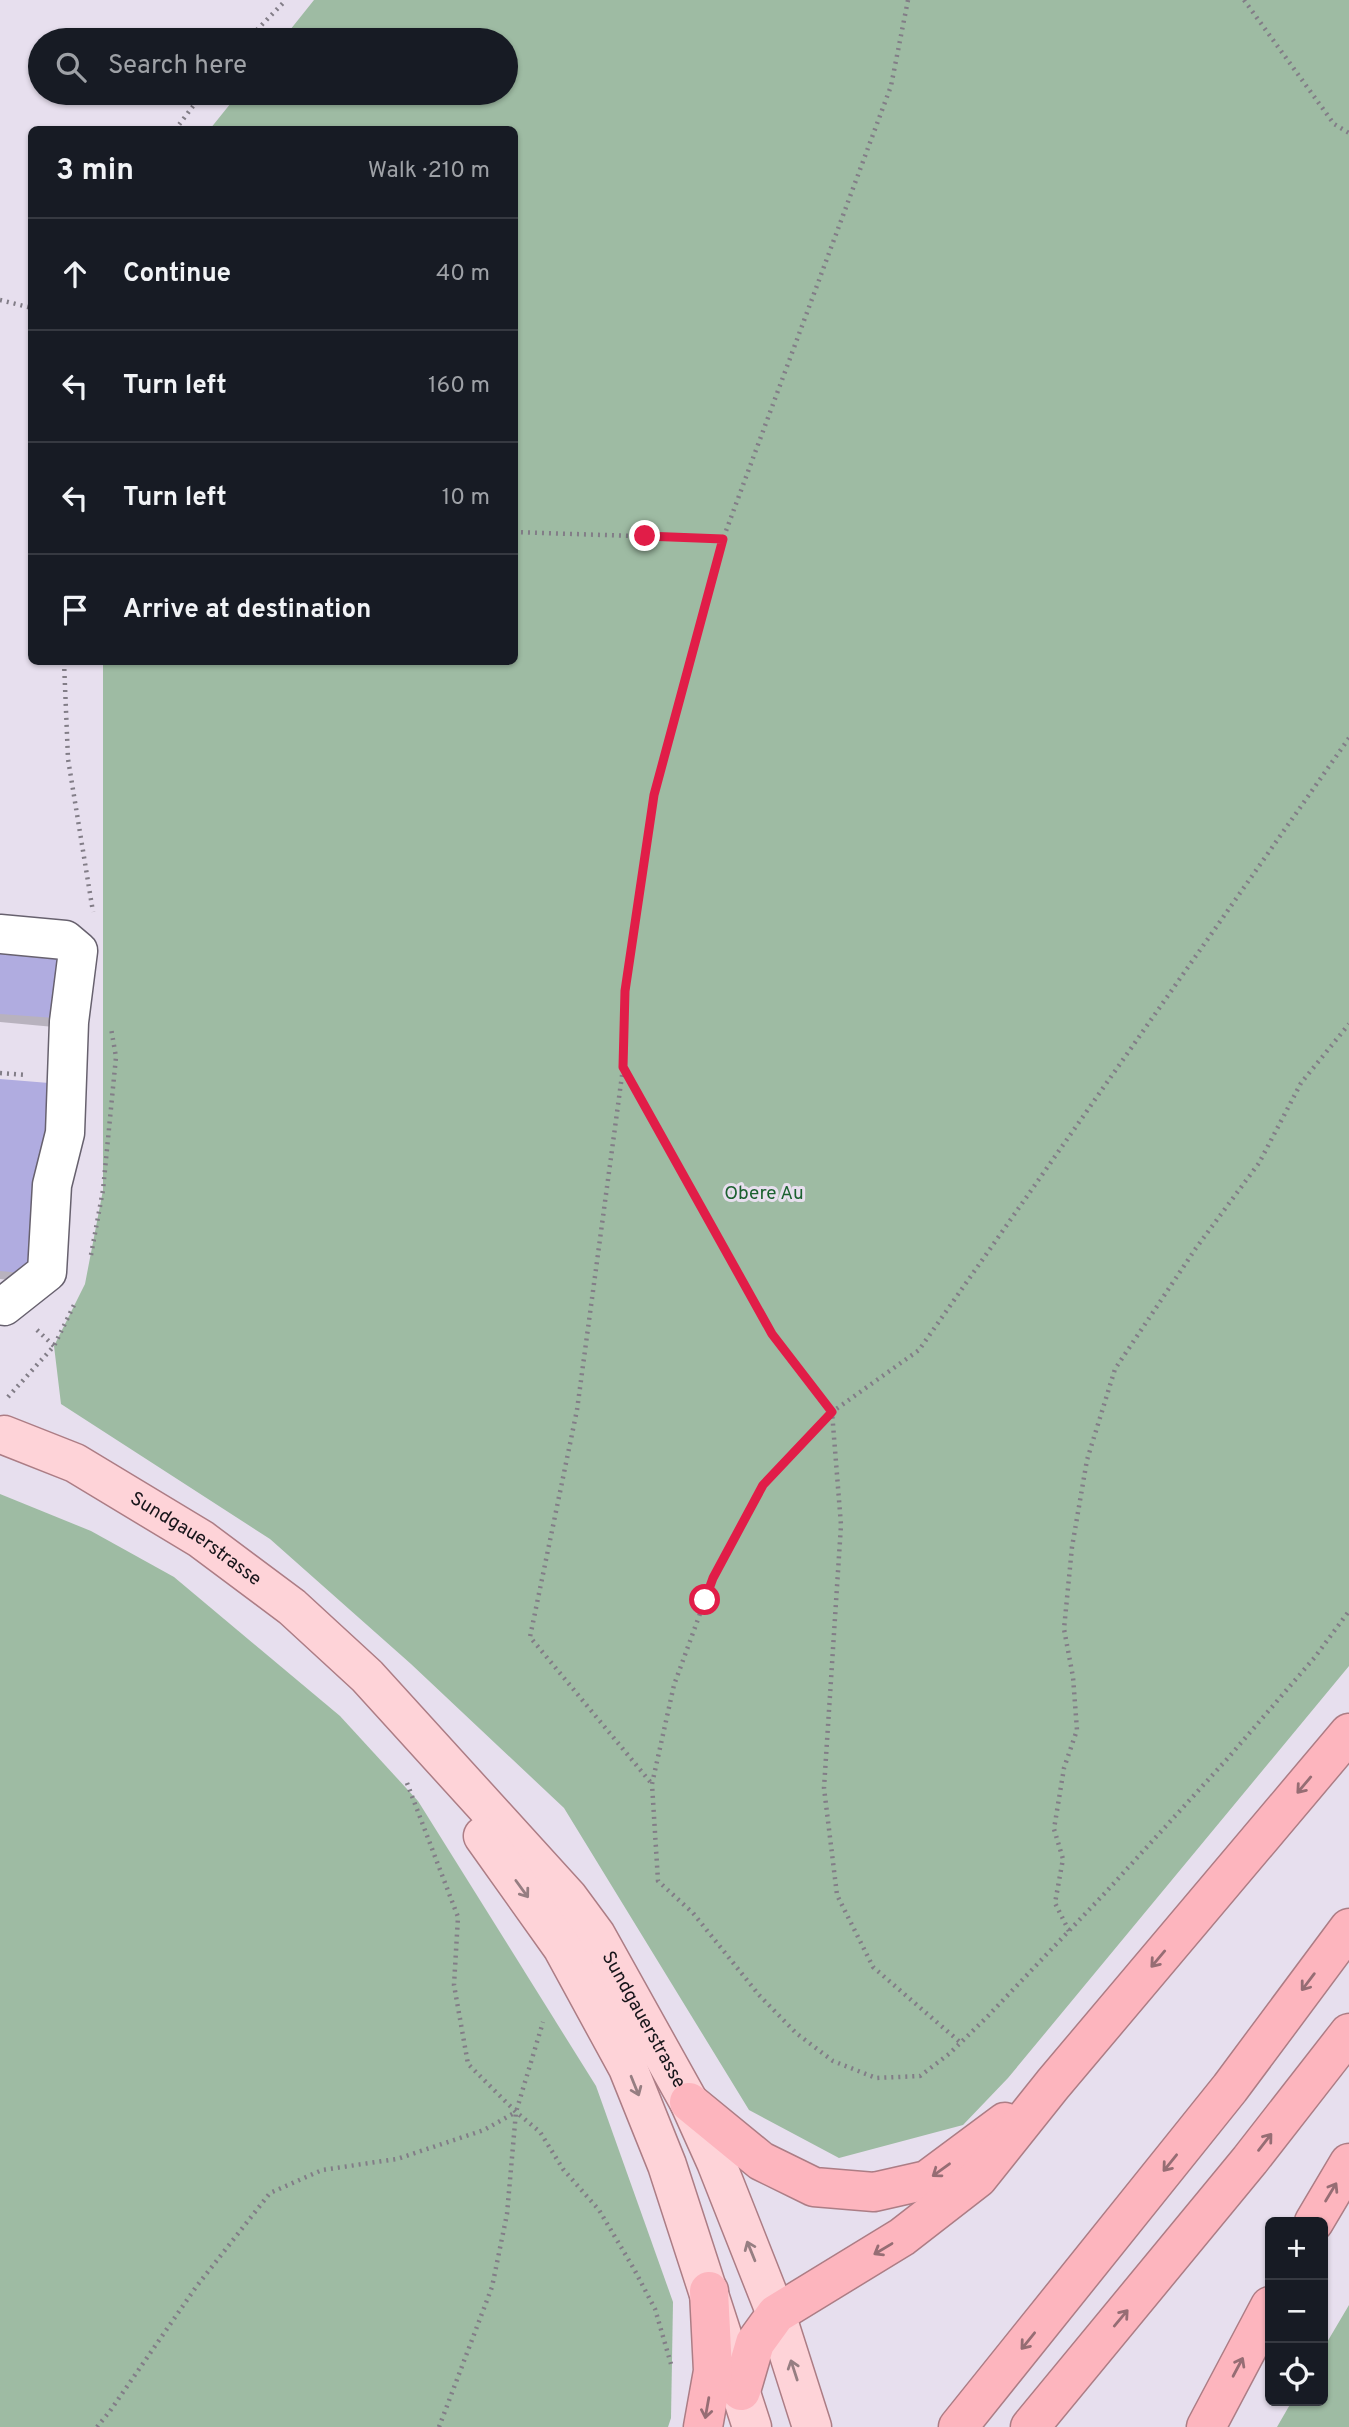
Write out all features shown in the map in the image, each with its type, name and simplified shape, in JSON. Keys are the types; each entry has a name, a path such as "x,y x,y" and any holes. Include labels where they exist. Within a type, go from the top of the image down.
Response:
{"highway":[{"path":"741,2391 755,2343 776,2314 902,2237 978,2178 1053,2084 1349,1733"},
{"path":"958,2427 1230,2088 1349,1928"},
{"path":"1030,2427 1250,2160 1349,2033"},
{"path":"689,2102 761,2161 814,2187 874,2192 927,2180 1053,2084"},
{"path":"1317,2217 1349,2163"},
{"path":"703,2427 713,2371 709,2291"},
{"path":"1206,2427 1265,2315"}],"main road":[{"name":"Sundgauerstrasse","path":"2,1420 201,1539 292,1608 367,1676 568,1897 596,1935 689,2102 716,2162 776,2314 812,2427"},
{"name":"Sundgauerstrasse","path":"367,1676 562,1947 628,2068 667,2165 752,2427"}],"street":[{"path":"0,934 65,940 78,951 69,1023 65,1133 52,1185 47,1272 4,1306 0,1305"}],"path":[{"path":"259,28 286,0"},
{"path":"652,1784 530,1637 577,1410 623,1067 625,991 654,795 723,539 891,86 908,0"},
{"path":"1244,0 1334,124 1349,133"},
{"path":"178,126 194,105"},
{"path":"0,300 28,307"},
{"path":"518,532 723,539"},
{"path":"64,665 68,759 94,915"},
{"path":"1349,738 919,1350 832,1412 763,1485 713,1578 674,1685 652,1784 658,1881 693,1913 759,1995 796,2033 833,2061 876,2078 920,2076 961,2043 1069,1931 1228,1758 1315,1657 1349,1611"},
{"path":"1069,1931 1055,1903 1063,1858 1054,1829 1064,1768 1077,1730 1073,1677 1064,1629 1072,1547 1087,1460 1115,1369 1196,1248 1259,1163 1301,1083 1349,1024"},
{"path":"623,1067 772,1334 832,1412 841,1525 824,1788 837,1895 873,1967 961,2043"},
{"path":"2,1420 54,1346 41,1334"},
{"path":"406,1779 458,1917 454,1985 468,2064 540,2132 564,2169 599,2210 635,2269 655,2309 672,2368"},
{"path":"439,2427 492,2287 507,2214 516,2112 543,2022"},
{"path":"97,2427 196,2287 270,2193 322,2170 397,2159 484,2130 516,2112"}],"green space":[{"name":"Obere Au","path":"314,0 1349,0 1349,1666 1008,2078 963,2125 839,2158 749,2110 564,1808 411,1664 270,1539 61,1404 54,1346 85,1284 103,1190 103,665 518,665 518,126 212,126 229,105 518,105 518,28 292,28"},
{"path":"0,1494 91,1531 174,1577 340,1716 418,1801 596,2086 673,2302 671,2418 668,2427 0,2427"},
{"path":"1349,2305 1349,2427 1277,2427 1289,2406 1328,2406 1328,2341"}],"building":[{"path":"0,950 61,955 55,1018 0,1014"},
{"path":"0,1079 49,1083 32,1274 0,1271"}],"route":[{"path":"645,536 723,539 654,795 625,991 623,1067 772,1334 832,1412 763,1485 713,1578 705,1600"}]}
